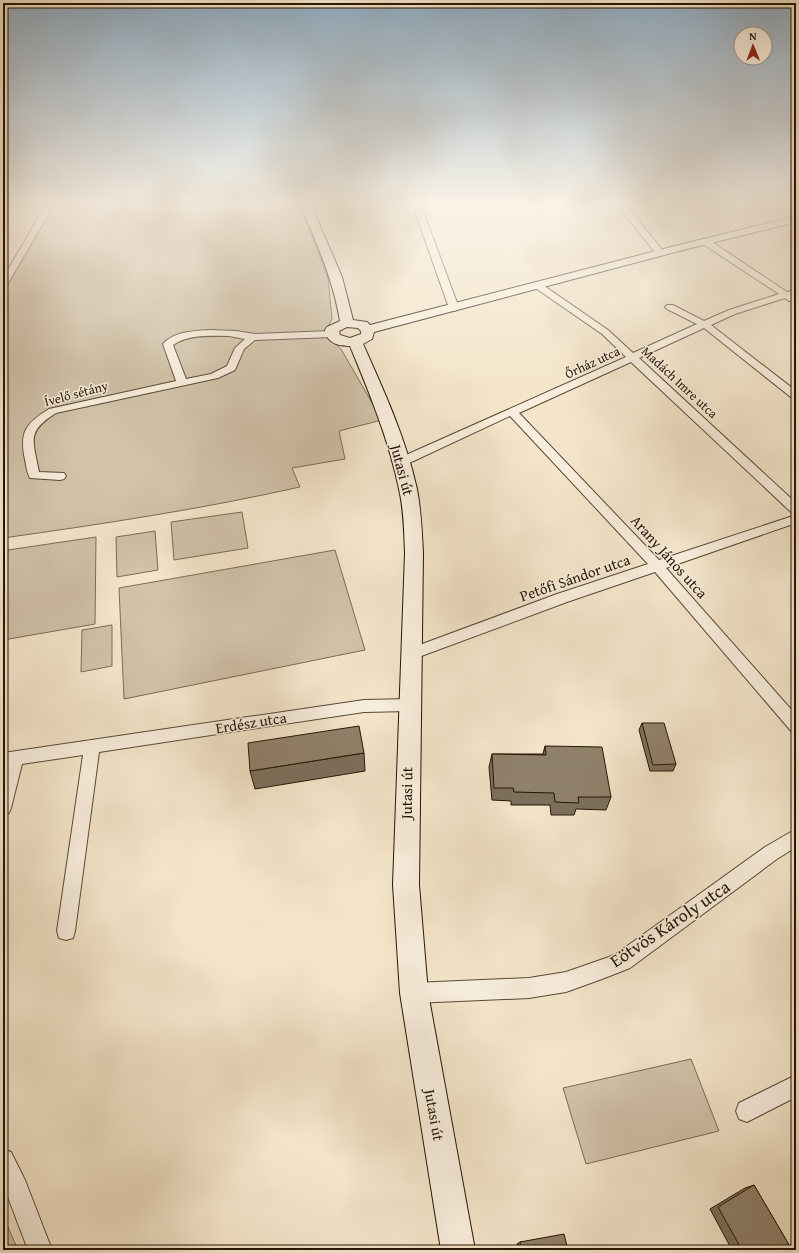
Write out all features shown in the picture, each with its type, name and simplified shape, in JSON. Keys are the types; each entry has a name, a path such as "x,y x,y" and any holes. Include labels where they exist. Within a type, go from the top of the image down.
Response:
{"street":[{"path":"3,285 17,261"},
{"path":"329,261 344,306 347,324"},
{"path":"437,261 454,308"},
{"path":"331,334 335,327 347,324 358,324 368,330 627,261"},
{"path":"738,261 791,294 796,301"},
{"name":"Madách Imre utca","path":"537,285 605,332 796,510"},
{"name":"Őrház utca","path":"401,462 513,413 737,310 791,294"},
{"path":"670,307 705,325 796,396"},
{"path":"182,383 168,344 172,340 181,337 203,334 237,334 253,337 331,334 340,341 355,342 367,336 368,330"},
{"name":"Ívelő sétány","path":"60,476 34,475 27,437 32,426 40,418 53,411 73,406 214,376 231,368 240,348 253,337"},
{"name":"Jutasi út","path":"355,342 372,381 401,462 409,494 414,534 406,885 414,993 458,1250"},
{"name":"Arany János utca","path":"513,413 658,567 796,726"},
{"name":"Petőfi Sándor utca","path":"411,654 562,598 658,567 796,519"},
{"name":"Erdész utca","path":"3,808 9,759 364,706 409,705"},
{"path":"66,931 92,747"},
{"name":"Eötvös Károly utca","path":"414,993 527,988 565,982 623,961 764,858 796,837"},
{"path":"747,1111 796,1086"},
{"path":"3,1160 17,1188 40,1250"}],"shaded area":[{"path":"20,261 322,261 328,278 332,319 324,334 341,349 382,420 339,431 345,459 292,468 300,487 152,516 3,538 3,284 14,272"},
{"path":"242,512 248,548 174,560 171,522"},
{"path":"155,531 158,570 117,577 116,537"},
{"path":"96,537 95,624 3,640 3,590 8,550"},
{"path":"335,550 365,650 124,699 119,588"},
{"path":"112,625 112,666 81,672 82,630"},
{"path":"691,1059 719,1131 586,1164 563,1088"},
{"path":"3,1216 18,1250 3,1250"}],"building":[{"path":"642,723 664,723 676,764 653,765"},
{"path":"359,726 364,753 250,771 248,743"},
{"path":"545,746 602,747 611,797 578,797 579,803 555,802 554,793 514,792 513,788 494,788 492,754 546,755"},
{"path":"754,1185 792,1250 742,1250 718,1207"},
{"path":"564,1234 568,1250 521,1250 520,1242"}]}
